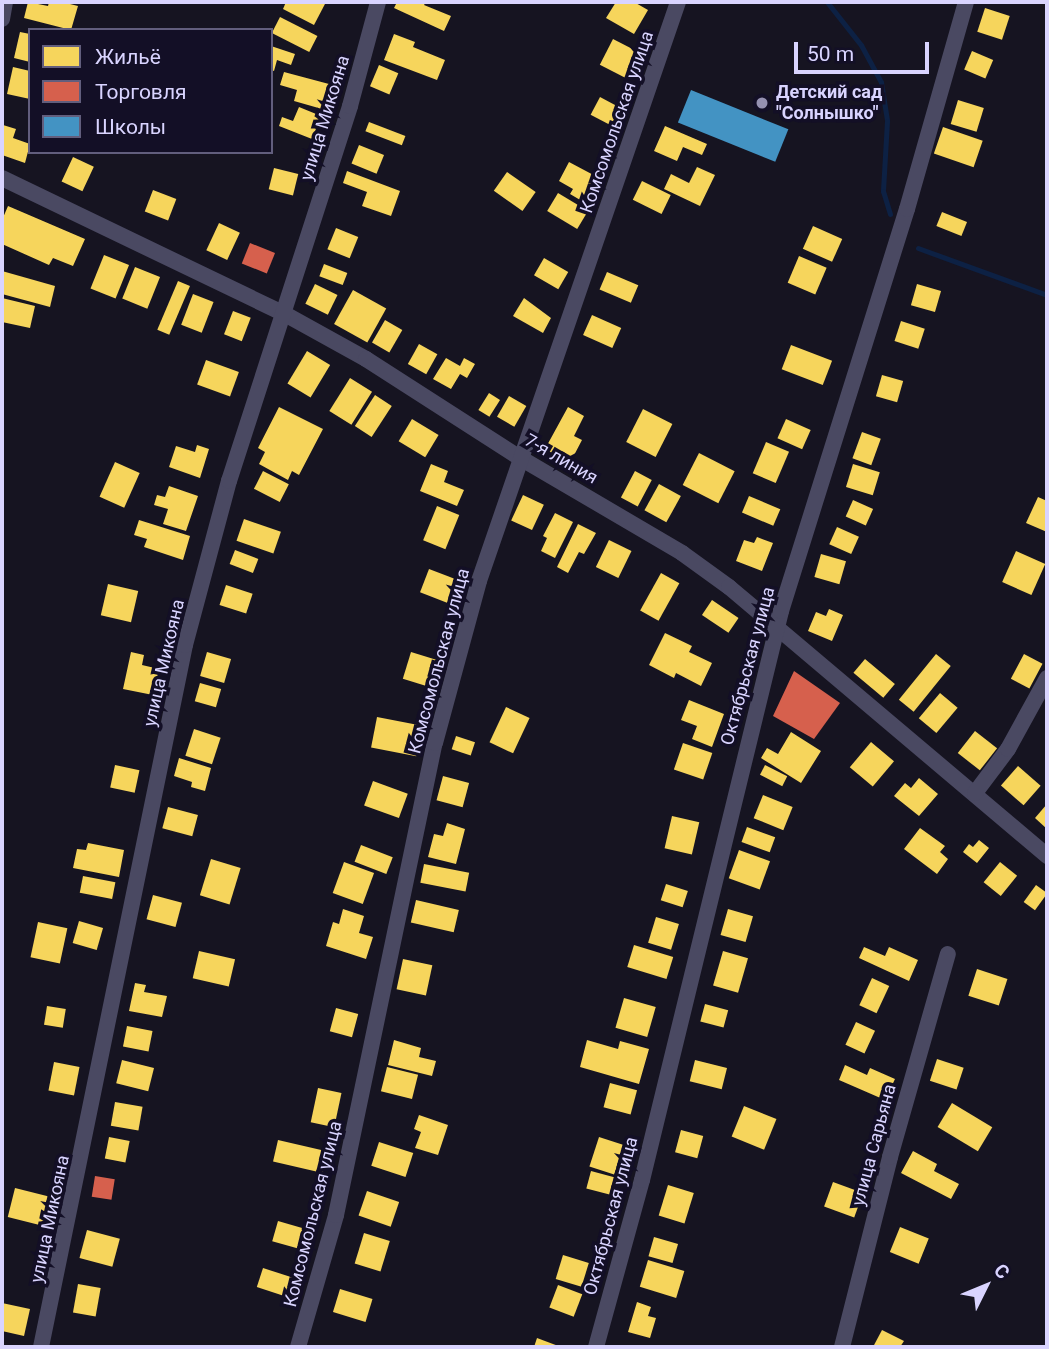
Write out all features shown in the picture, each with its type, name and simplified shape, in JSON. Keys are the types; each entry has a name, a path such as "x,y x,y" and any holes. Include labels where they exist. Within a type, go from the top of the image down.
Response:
{"street":[{"path":"2,19 5,2"},
{"name":"улица Микояна","path":"41,1347 185,645 229,481 350,106 378,2"},
{"name":"Комсомольская улица","path":"298,1347 336,1215 435,743 480,581 678,2"},
{"name":"Октябрьская улица","path":"596,1347 642,1180 777,628 907,209 966,2"},
{"name":"7-я линия","path":"2,178 283,313 366,359 522,459 682,554 729,587 1047,856"},
{"path":"975,793 1008,749 1047,677"},
{"name":"улица Сарьяна","path":"842,1347 890,1157 948,954"}],"building: Жильё":[{"path":"28,2 48,6 49,2 62,2 78,6 72,28 24,18"},
{"path":"286,2 326,2 314,25 283,9"},
{"path":"397,2 426,2 424,5 451,16 444,31 394,8"},
{"path":"616,2 634,2 648,10 634,34 606,18"},
{"path":"985,8 1010,16 1002,40 977,32"},
{"path":"280,17 317,36 309,52 273,34"},
{"path":"20,32 28,34 28,62 14,58"},
{"path":"394,34 415,42 413,47 445,60 437,80 384,60"},
{"path":"613,39 639,52 626,78 600,65"},
{"path":"273,47 295,54 291,65 277,60 274,71"},
{"path":"972,51 993,60 985,78 964,69"},
{"path":"379,65 398,73 389,94 370,86"},
{"path":"13,67 28,71 28,99 7,94"},
{"path":"284,72 329,84 322,109 294,101 297,90 280,85"},
{"path":"600,97 623,109 614,127 591,115"},
{"path":"958,100 984,108 977,132 951,124"},
{"path":"299,107 321,116 312,139 279,126 282,117 293,121"},
{"path":"369,122 405,136 402,145 365,131"},
{"path":"3,125 16,129 13,138 28,143 28,152 25,163 2,155"},
{"path":"665,126 707,144 702,155 683,147 677,161 654,151"},
{"path":"943,127 983,141 974,167 934,153"},
{"path":"359,145 384,155 377,174 352,164"},
{"path":"73,157 94,167 82,191 62,181"},
{"path":"569,162 601,179 587,204 570,194 573,189 559,181"},
{"path":"697,167 715,175 700,206 664,189 671,174 689,183"},
{"path":"274,168 298,174 293,195 269,189"},
{"path":"347,171 400,191 391,216 362,206 367,192 343,183"},
{"path":"507,172 536,192 522,211 494,191"},
{"path":"642,181 671,195 662,214 633,200"},
{"path":"153,190 176,199 168,220 145,211"},
{"path":"558,193 588,211 577,229 547,211"},
{"path":"8,206 85,239 73,266 53,258 49,265 2,244 2,220"},
{"path":"942,212 967,222 961,236 936,226"},
{"path":"219,223 240,233 227,260 206,250"},
{"path":"813,226 842,239 832,262 803,249"},
{"path":"336,228 358,237 350,258 327,249"},
{"path":"104,255 129,265 116,298 91,288"},
{"path":"799,256 827,268 815,294 788,283"},
{"path":"544,258 568,272 558,289 534,275"},
{"path":"324,264 347,273 343,285 319,276"},
{"path":"135,267 160,277 147,309 122,299"},
{"path":"2,271 55,286 50,307 2,294"},
{"path":"607,272 638,285 631,303 600,289"},
{"path":"178,281 190,286 169,335 157,330"},
{"path":"315,284 337,295 328,315 305,304"},
{"path":"917,284 941,291 935,312 911,305"},
{"path":"353,290 386,308 367,343 334,324"},
{"path":"193,294 214,302 202,333 181,325"},
{"path":"2,298 35,306 30,328 2,322"},
{"path":"524,298 551,318 543,333 513,316"},
{"path":"233,311 251,318 242,341 224,334"},
{"path":"592,315 621,328 612,348 583,335"},
{"path":"385,320 402,330 389,353 372,343"},
{"path":"901,321 925,329 918,349 895,341"},
{"path":"419,344 437,354 426,374 408,364"},
{"path":"791,345 832,361 823,385 782,369"},
{"path":"307,351 330,365 311,397 287,384"},
{"path":"446,358 460,366 464,358 475,364 467,378 460,374 451,389 433,379"},
{"path":"206,360 239,372 230,396 197,384"},
{"path":"882,375 903,381 897,402 876,396"},
{"path":"350,378 372,392 351,425 329,411"},
{"path":"489,393 500,400 489,417 478,410"},
{"path":"375,395 392,406 372,437 355,426"},
{"path":"509,396 526,406 514,427 497,417"},
{"path":"279,407 323,429 299,475 292,471 288,480 259,464 265,452 258,448"},
{"path":"568,407 584,416 574,436 582,440 570,463 545,449"},
{"path":"643,409 672,424 656,457 626,442"},
{"path":"412,419 439,435 425,457 399,441"},
{"path":"786,419 811,430 802,449 777,438"},
{"path":"862,432 881,439 871,465 852,458"},
{"path":"766,442 789,452 776,483 753,473"},
{"path":"197,445 209,449 200,478 169,467 176,446 195,452"},
{"path":"699,453 735,471 718,503 683,485"},
{"path":"115,462 140,473 124,508 100,497"},
{"path":"431,464 448,471 444,482 464,490 457,506 420,491"},
{"path":"853,464 880,472 873,495 846,487"},
{"path":"263,471 289,484 280,502 254,489"},
{"path":"635,471 652,480 638,506 621,497"},
{"path":"659,484 681,496 666,522 644,510"},
{"path":"169,486 198,496 186,531 163,524 168,509 154,505 157,495 165,497"},
{"path":"523,495 544,505 532,530 511,520"},
{"path":"749,496 780,509 773,526 742,513"},
{"path":"1038,497 1047,501 1047,532 1026,523"},
{"path":"853,500 873,509 866,525 846,516"},
{"path":"437,506 459,515 445,549 423,540"},
{"path":"555,513 573,522 555,558 541,551 547,538 543,536"},
{"path":"244,519 281,532 273,553 237,541"},
{"path":"139,520 190,536 183,560 144,547 147,539 134,535"},
{"path":"578,524 596,533 584,554 579,552 568,573 557,567"},
{"path":"837,527 859,537 851,554 829,544"},
{"path":"757,537 773,543 762,571 736,561 744,540 754,543"},
{"path":"609,540 631,551 618,578 596,567"},
{"path":"235,550 258,559 253,573 230,564"},
{"path":"1016,551 1045,564 1031,595 1002,582"},
{"path":"821,554 846,561 839,584 814,577"},
{"path":"429,569 460,581 451,604 420,592"},
{"path":"661,573 679,583 659,621 640,611"},
{"path":"108,584 138,591 131,622 101,615"},
{"path":"226,585 253,594 246,614 220,605"},
{"path":"712,600 739,618 728,633 702,615"},
{"path":"829,609 843,615 832,641 808,631 816,612 826,616"},
{"path":"665,633 692,646 689,652 712,663 701,686 676,673 674,678 649,665"},
{"path":"131,652 144,655 142,665 159,669 153,695 123,689"},
{"path":"207,652 231,659 224,683 200,676"},
{"path":"411,652 438,660 430,687 403,679"},
{"path":"936,654 951,666 914,712 899,700"},
{"path":"1024,654 1043,664 1029,689 1011,679"},
{"path":"865,659 895,684 883,698 853,673"},
{"path":"200,683 221,689 216,707 195,701"},
{"path":"940,693 958,708 936,733 919,718"},
{"path":"689,700 724,714 712,747 692,739 697,726 681,720"},
{"path":"506,707 530,718 513,753 490,742"},
{"path":"377,717 422,726 416,756 371,747"},
{"path":"194,729 221,738 212,764 185,756"},
{"path":"975,731 997,748 980,770 958,753"},
{"path":"791,732 821,751 801,783 761,758 767,748 778,754"},
{"path":"456,736 475,742 471,755 452,749"},
{"path":"871,742 894,761 873,787 850,767"},
{"path":"683,743 712,753 703,780 674,769"},
{"path":"179,758 211,768 205,791 191,787 192,782 174,776"},
{"path":"115,765 139,770 135,793 110,787"},
{"path":"765,765 787,776 782,786 760,775"},
{"path":"1018,766 1041,786 1024,805 1001,786"},
{"path":"443,776 469,783 463,807 437,800"},
{"path":"919,778 938,794 919,816 894,796 905,783 911,788"},
{"path":"373,781 408,794 399,818 364,805"},
{"path":"763,795 793,807 783,830 754,818"},
{"path":"1047,804 1047,829 1035,818"},
{"path":"168,807 198,815 192,836 162,828"},
{"path":"672,816 699,822 692,854 665,848"},
{"path":"447,823 465,829 456,864 428,857 434,834 443,836"},
{"path":"747,827 775,837 770,852 742,842"},
{"path":"920,828 945,846 940,852 948,859 937,874 904,849"},
{"path":"979,840 989,848 977,863 963,852 969,844 973,847"},
{"path":"88,843 124,850 119,877 73,868 77,849 86,850"},
{"path":"361,845 393,857 386,874 355,862"},
{"path":"739,850 770,861 760,889 729,878"},
{"path":"211,859 241,868 230,904 200,895"},
{"path":"344,862 374,873 363,904 333,893"},
{"path":"1000,862 1017,876 1001,896 984,882"},
{"path":"424,864 469,873 466,891 420,883"},
{"path":"83,876 115,882 112,899 80,893"},
{"path":"666,884 688,891 683,907 661,900"},
{"path":"1036,885 1047,894 1035,910 1024,902"},
{"path":"153,895 182,903 176,927 147,919"},
{"path":"416,900 459,910 454,932 411,922"},
{"path":"343,909 364,916 359,933 373,937 366,959 326,946 333,922 339,924"},
{"path":"728,909 753,916 746,942 721,935"},
{"path":"656,917 679,924 671,950 648,943"},
{"path":"79,921 103,928 97,950 73,943"},
{"path":"38,922 67,928 60,963 31,957"},
{"path":"634,945 673,957 666,979 627,967"},
{"path":"864,947 885,956 889,947 918,960 909,981 859,958"},
{"path":"199,951 235,959 229,987 193,978"},
{"path":"723,951 748,958 738,993 713,986"},
{"path":"403,959 432,965 426,996 397,989"},
{"path":"977,969 1007,979 999,1006 968,996"},
{"path":"872,978 889,986 877,1013 859,1005"},
{"path":"135,983 146,985 144,992 167,996 162,1017 129,1011"},
{"path":"624,998 656,1007 647,1037 615,1028"},
{"path":"705,1004 728,1010 724,1028 700,1021"},
{"path":"47,1006 66,1009 63,1028 44,1025"},
{"path":"336,1008 358,1014 352,1037 330,1031"},
{"path":"856,1022 875,1031 864,1054 845,1045"},
{"path":"127,1026 153,1031 149,1052 123,1047"},
{"path":"394,1040 421,1048 419,1057 436,1061 432,1076 388,1065"},
{"path":"587,1040 618,1049 620,1041 649,1049 639,1084 580,1067"},
{"path":"937,1059 964,1068 957,1090 930,1081"},
{"path":"122,1060 154,1068 148,1091 116,1083"},
{"path":"695,1060 727,1068 722,1089 690,1081"},
{"path":"54,1062 80,1067 74,1095 48,1090"},
{"path":"845,1065 867,1075 870,1068 895,1079 885,1100 839,1080"},
{"path":"387,1067 418,1075 412,1099 381,1091"},
{"path":"610,1083 637,1090 631,1114 604,1107"},
{"path":"318,1088 341,1093 334,1127 311,1122"},
{"path":"115,1102 143,1107 138,1130 111,1126"},
{"path":"952,1103 992,1127 978,1151 938,1127"},
{"path":"744,1106 776,1119 764,1150 732,1137"},
{"path":"419,1115 448,1125 438,1155 415,1148 421,1132 414,1129"},
{"path":"681,1130 703,1136 697,1158 675,1152"},
{"path":"109,1137 130,1141 125,1163 105,1159"},
{"path":"599,1137 624,1145 614,1175 589,1166"},
{"path":"278,1140 328,1151 323,1173 273,1161"},
{"path":"379,1142 413,1153 406,1177 371,1166"},
{"path":"913,1151 937,1164 934,1171 959,1184 951,1199 901,1173"},
{"path":"591,1171 614,1177 610,1195 586,1188"},
{"path":"833,1182 863,1193 854,1217 824,1206"},
{"path":"668,1185 694,1193 684,1223 659,1216"},
{"path":"15,1188 55,1198 48,1227 8,1217"},
{"path":"367,1191 399,1202 391,1227 359,1216"},
{"path":"278,1221 303,1228 297,1248 272,1241"},
{"path":"900,1227 929,1239 919,1264 890,1252"},
{"path":"87,1230 120,1239 112,1267 79,1258"},
{"path":"364,1233 390,1241 380,1271 355,1264"},
{"path":"654,1237 678,1244 673,1263 648,1256"},
{"path":"563,1255 589,1263 582,1287 556,1279"},
{"path":"648,1260 684,1271 676,1298 640,1287"},
{"path":"263,1268 301,1280 295,1299 257,1287"},
{"path":"78,1284 101,1288 96,1317 73,1313"},
{"path":"558,1285 582,1294 574,1317 549,1307"},
{"path":"340,1289 373,1299 365,1322 333,1312"},
{"path":"637,1302 651,1307 648,1316 656,1318 650,1338 628,1332"},
{"path":"2,1303 30,1309 24,1336 2,1331"},
{"path":"882,1330 904,1341 900,1347 873,1347"},
{"path":"537,1338 561,1347 534,1347"}],"building: Торговля":[{"path":"250,243 275,253 267,274 242,263"},
{"path":"794,671 840,703 814,739 773,716"},
{"path":"95,1176 115,1179 111,1200 92,1197"}],"building: Школы":[{"path":"691,90 788,129 775,162 678,122"}],"waterway":[{"path":"827,2 861,45 881,82 887,121 883,191 890,214"},
{"path":"918,248 1047,295"}],"place":[{"name":"Детский сад \"Солнышко\"","path":"762,103"}]}
